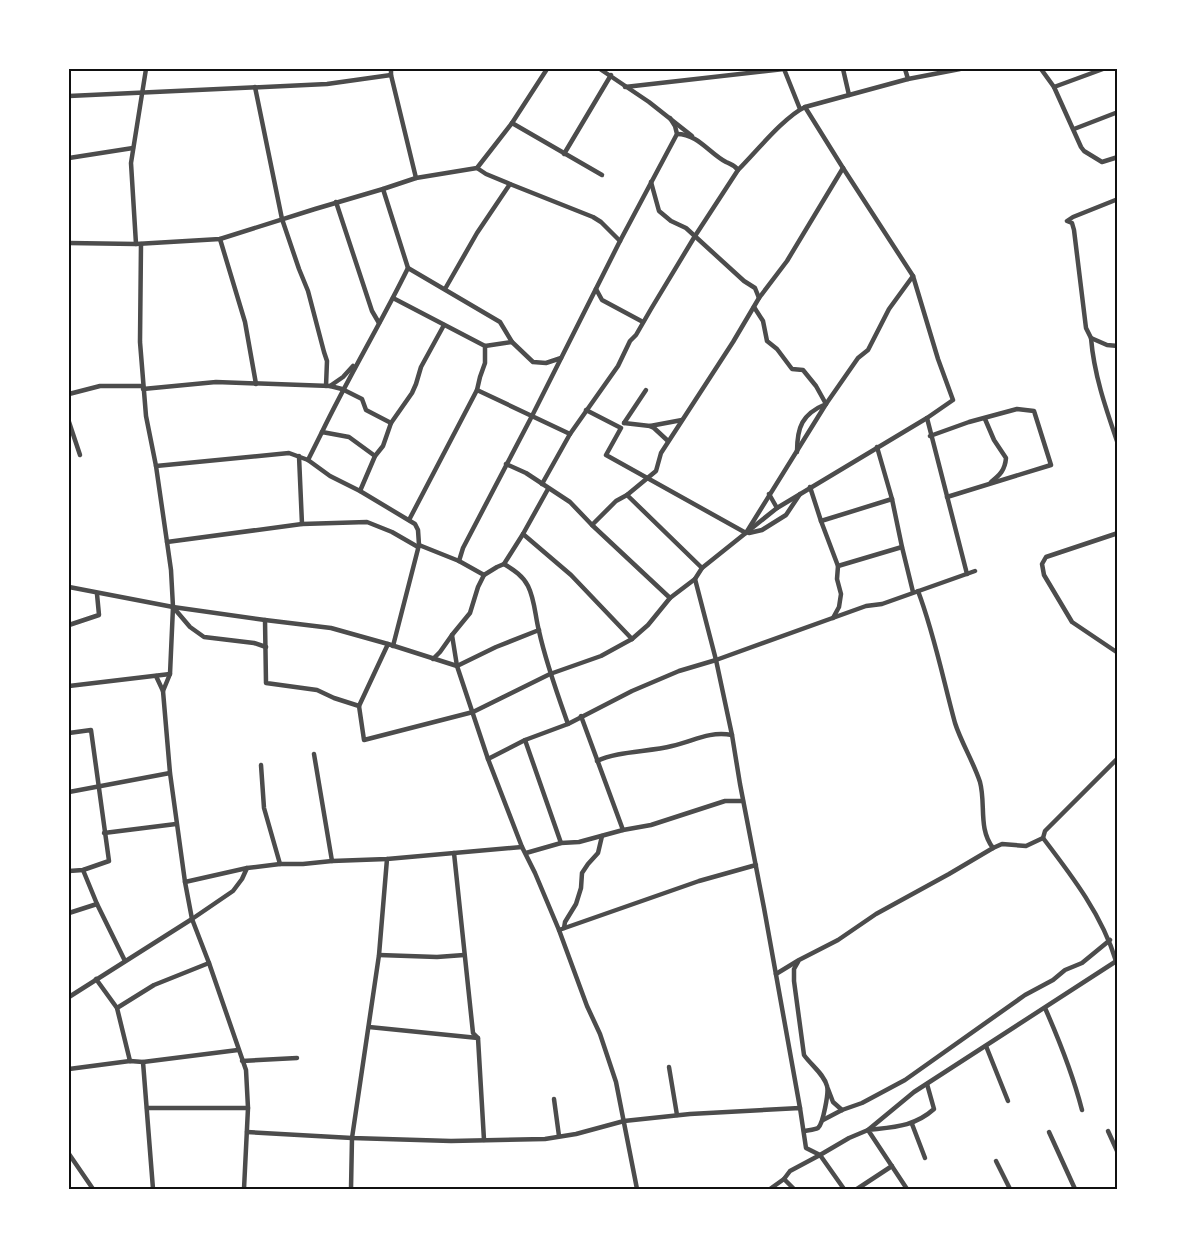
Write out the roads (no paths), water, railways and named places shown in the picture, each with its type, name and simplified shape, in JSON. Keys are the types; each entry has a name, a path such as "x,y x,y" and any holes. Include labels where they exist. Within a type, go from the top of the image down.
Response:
{"street":[{"path":"146,69 131,163 138,244 143,387 171,570 173,608 170,674 163,691"},
{"path":"69,243 138,244 220,239 416,178 477,168 512,123 547,69"},
{"path":"156,466 289,453 308,460 330,476 415,524 418,530 419,546 390,645 359,706 364,740 472,712 550,674 601,656 632,639 648,625 670,598 695,579 702,568 777,508 953,400 913,276 802,108 784,69 625,87"},
{"path":"843,69 849,95"},
{"path":"905,69 908,79"},
{"path":"542,484 570,434 618,366 630,341 636,335 695,236 738,170 783,123 802,108 908,79 960,69"},
{"path":"1041,69 1054,87 1084,151 1102,162 1118,157"},
{"path":"1054,87 1103,69"},
{"path":"603,70 726,162 736,166 738,170"},
{"path":"69,96 327,84 391,72 416,178"},
{"path":"564,154 611,75"},
{"path":"255,87 282,219 315,314 327,361 328,386"},
{"path":"1074,129 1118,112"},
{"path":"459,561 463,548 677,134 670,118"},
{"path":"512,123 602,175"},
{"path":"677,134 694,137"},
{"path":"69,158 133,148"},
{"path":"477,168 486,174 592,217 601,222 620,241"},
{"path":"592,525 616,501 656,471 661,453 668,441 759,298 787,261 843,168"},
{"path":"651,182 659,211 686,228 754,288 759,298"},
{"path":"445,289 477,233 510,184"},
{"path":"308,460 342,389 408,268 384,189"},
{"path":"1118,199 1067,221 1072,223 1074,230 1086,328 1091,338 1098,384 1118,444"},
{"path":"336,202 372,311 379,323"},
{"path":"220,239 245,322 256,384"},
{"path":"408,268 500,322 512,342 533,362 546,363 561,358"},
{"path":"746,533 826,404 858,358 868,350 889,309 913,276"},
{"path":"596,289 602,300"},
{"path":"393,298 485,346 512,342"},
{"path":"590,301 602,300 643,322"},
{"path":"754,307 763,321 767,341 777,349 792,369 803,370 816,386 826,404"},
{"path":"360,491 375,456 384,446 391,423 412,393 421,367 444,325"},
{"path":"1091,338 1107,345 1118,346"},
{"path":"409,520 477,390 485,363 485,346"},
{"path":"328,386 343,377 360,358"},
{"path":"69,394 100,386 143,387 216,382 328,386 342,389 362,399 366,410 391,423"},
{"path":"477,390 570,434"},
{"path":"646,390 606,455 746,533 762,530 786,515 801,493"},
{"path":"796,452 800,426 808,415 826,404"},
{"path":"930,436 969,422 1017,409 1034,411 1051,465 947,497"},
{"path":"586,410 623,425 650,426 682,420"},
{"path":"927,418 967,574"},
{"path":"985,419 994,440 1006,458 1006,466 1000,475 988,485"},
{"path":"69,422 80,455"},
{"path":"650,426 668,441"},
{"path":"322,432 348,437 375,456"},
{"path":"877,447 915,592 928,618 956,724 974,763 983,799 984,828 987,841 993,848"},
{"path":"299,456 302,524"},
{"path":"506,464 526,473 570,502 670,598"},
{"path":"810,487 838,566 837,579 841,594 839,608 833,619"},
{"path":"433,659 470,613 484,575 504,564 524,534 548,489"},
{"path":"627,495 702,568"},
{"path":"769,495 777,508"},
{"path":"821,521 892,500"},
{"path":"167,542 302,524 367,522 419,546 459,561 484,575"},
{"path":"1118,533 1047,557 1042,564 1044,575 1072,622 1118,653"},
{"path":"524,534 571,575 632,639"},
{"path":"838,566 902,547"},
{"path":"504,564 520,575 528,586 535,606 538,630 550,674 568,724"},
{"path":"488,759 679,671 866,606 882,604 975,572"},
{"path":"695,579 732,735 806,1148 820,1155 844,1189"},
{"path":"69,587 173,608 332,628 457,666 538,630"},
{"path":"69,625 99,615 97,594"},
{"path":"173,608 190,627 204,637 266,647"},
{"path":"265,620 266,682 317,690 359,706"},
{"path":"452,635 457,666 488,759 522,847 561,929 587,1006 600,1034 616,1082 637,1189"},
{"path":"69,686 170,674"},
{"path":"156,676 163,691 176,824 192,919 246,1070 248,1108 244,1189"},
{"path":"581,716 623,830"},
{"path":"69,733 91,730 109,861 83,870 69,871"},
{"path":"597,761 607,756 672,746 703,735 722,733 732,735"},
{"path":"525,740 561,843"},
{"path":"314,754 332,861"},
{"path":"776,974 993,848 1002,844 1026,846 1043,838 1045,831 1118,758"},
{"path":"261,765 264,808 280,864"},
{"path":"69,792 170,773"},
{"path":"526,853 561,843 579,842 651,825 725,801 743,801"},
{"path":"104,833 176,824"},
{"path":"561,929 576,904 581,888 582,873 598,853 602,836"},
{"path":"770,1189 784,1179 790,1171 868,1130 914,1092 1117,961 1110,940 1083,893 1043,838"},
{"path":"185,882 247,868 280,864 387,859 522,847"},
{"path":"454,853 473,1033 478,1038 484,1140"},
{"path":"351,1189 352,1138 379,955 387,859"},
{"path":"561,929 699,881 756,865"},
{"path":"69,997 233,891 247,868"},
{"path":"83,870 125,961"},
{"path":"69,913 97,904"},
{"path":"823,1120 862,1103 904,1080 1025,995 1053,980 1065,970 1082,963 1110,940"},
{"path":"379,955 437,957 464,955"},
{"path":"799,960 794,969 804,1055 820,1073 833,1102 842,1110"},
{"path":"117,1008 154,985 209,963"},
{"path":"96,979 117,1008 130,1061"},
{"path":"1045,1008 1075,1083 1082,1110"},
{"path":"369,1027 478,1038"},
{"path":"986,1046 1008,1101"},
{"path":"69,1069 238,1050"},
{"path":"242,1061 297,1058"},
{"path":"143,1062 153,1189"},
{"path":"669,1067 676,1116"},
{"path":"868,1130 912,1124 928,1114 934,1109 927,1084"},
{"path":"804,1131 820,1126 823,1120 827,1087"},
{"path":"554,1099 559,1136"},
{"path":"147,1108 248,1108"},
{"path":"247,1132 451,1141 544,1139 576,1134 624,1120 800,1108"},
{"path":"912,1124 925,1158"},
{"path":"868,1130 907,1189"},
{"path":"1108,1131 1118,1153"},
{"path":"1049,1132 1075,1189"},
{"path":"69,1154 93,1189"},
{"path":"996,1161 1010,1189"},
{"path":"857,1189 892,1166"},
{"path":"784,1179 794,1189"}]}
